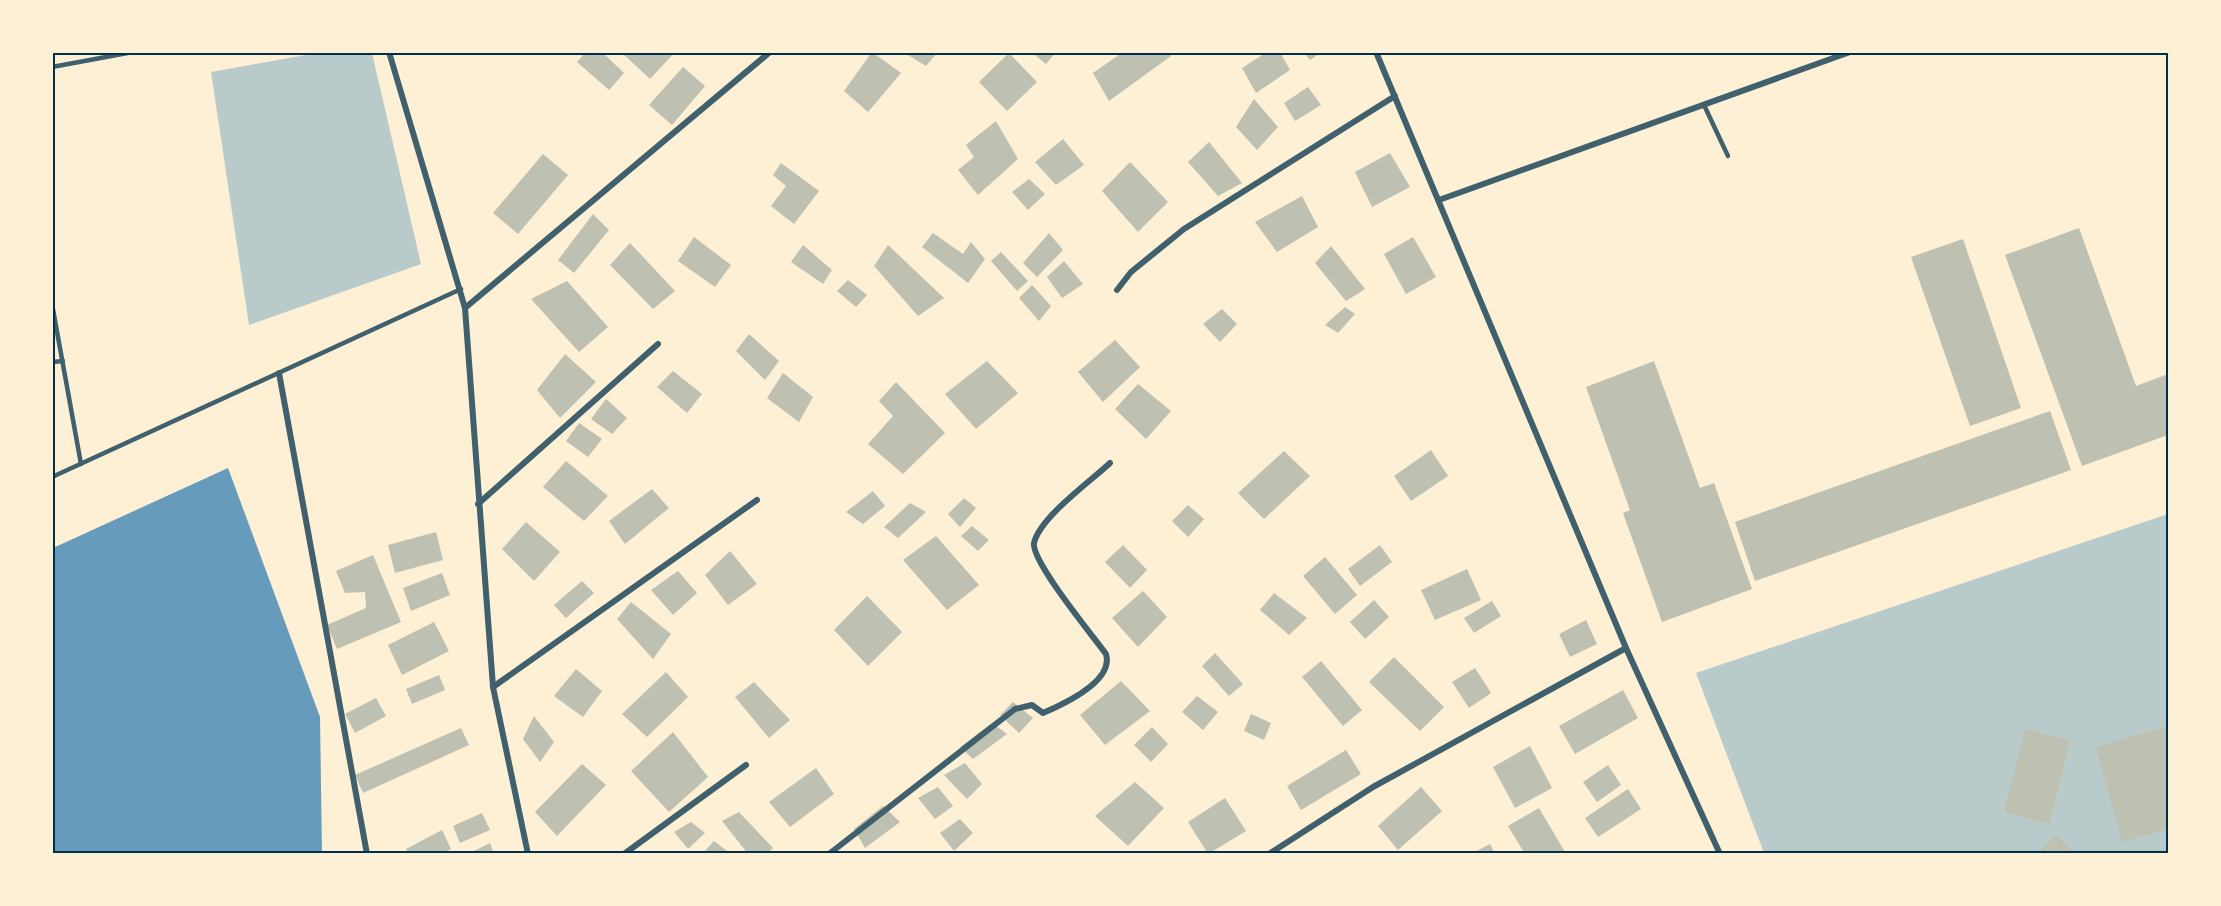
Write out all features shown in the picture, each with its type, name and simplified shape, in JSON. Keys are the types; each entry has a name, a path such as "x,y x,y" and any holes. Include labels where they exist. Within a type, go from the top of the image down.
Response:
{"street":[{"path":"389,52 465,308 493,687 528,854"},
{"path":"465,308 770,52"},
{"path":"1376,52 1626,648 1720,854"},
{"path":"1439,200 1850,52"},
{"path":"1117,290 1131,272 1184,229 1395,96"},
{"path":"478,504 658,344"},
{"path":"279,373 367,854"},
{"path":"829,854 1021,706 1032,705 1043,713 1073,698 1106,672 1109,663 1106,654 1039,562 1034,543 1040,529 1052,516 1110,463"},
{"path":"493,687 757,500"},
{"path":"1269,854 1373,787 1626,648"},
{"path":"624,854 746,765"}],"lane":[{"path":"52,67 133,52"},
{"path":"1704,105 1728,156"},
{"path":"52,477 461,289"},
{"path":"52,304 81,464"},
{"path":"52,362 63,361"}],"shaded area":[{"path":"323,52 372,53 421,264 249,325 211,72"},
{"path":"2168,514 2168,853 1764,853 1696,673"}],"water":[{"path":"228,468 320,717 322,853 53,853 53,548"}],"building":[{"path":"586,52 602,52 624,73 609,90 577,62"},
{"path":"621,52 675,52 650,79"},
{"path":"872,52 901,73 868,112 844,91"},
{"path":"903,52 938,52 926,66"},
{"path":"1031,52 1056,52 1046,64"},
{"path":"1123,52 1169,52 1171,56 1109,101 1093,73"},
{"path":"1267,52 1280,52 1290,70 1256,93 1242,68"},
{"path":"1303,52 1322,52 1310,60"},
{"path":"1009,53 1037,82 1007,111 979,82"},
{"path":"683,67 705,86 672,125 649,105"},
{"path":"1308,87 1321,105 1295,121 1284,103"},
{"path":"1254,99 1278,127 1257,150 1236,127"},
{"path":"996,121 1018,159 978,195 958,170 974,157 966,145"},
{"path":"1063,139 1084,165 1056,185 1035,162"},
{"path":"1209,142 1242,183 1218,196 1188,162"},
{"path":"1390,153 1410,187 1372,207 1355,172"},
{"path":"543,154 568,175 518,234 493,213"},
{"path":"1130,162 1168,202 1138,232 1102,191"},
{"path":"781,163 819,191 794,224 771,206 786,186 773,175"},
{"path":"1029,179 1045,194 1028,210 1012,192"},
{"path":"1302,196 1318,227 1277,252 1255,222"},
{"path":"593,214 609,230 574,273 558,260"},
{"path":"2079,228 2136,386 2168,374 2168,435 2082,466 2005,255"},
{"path":"933,233 963,254 971,242 985,259 968,283 922,247"},
{"path":"1049,233 1063,250 1037,277 1023,263"},
{"path":"694,237 731,265 715,287 678,261"},
{"path":"1413,237 1436,277 1406,294 1384,254"},
{"path":"1963,239 2021,408 1970,426 1911,257"},
{"path":"630,243 675,291 653,309 610,265"},
{"path":"803,245 832,270 823,284 791,262"},
{"path":"888,245 944,298 918,316 874,266"},
{"path":"1331,246 1365,289 1346,301 1315,263"},
{"path":"1001,252 1028,281 1017,291 991,261"},
{"path":"1064,261 1083,284 1062,298 1047,277"},
{"path":"848,280 867,295 856,307 837,291"},
{"path":"567,281 608,327 579,352 531,299"},
{"path":"1032,285 1051,306 1039,321 1019,298"},
{"path":"1345,307 1355,314 1338,333 1325,325"},
{"path":"1222,309 1237,324 1220,342 1203,324"},
{"path":"749,334 779,361 765,380 736,351"},
{"path":"1115,340 1140,367 1103,402 1078,372"},
{"path":"565,354 596,382 560,418 537,390"},
{"path":"987,361 1018,393 976,429 945,394"},
{"path":"1654,361 1700,488 1714,483 1752,589 1662,622 1623,513 1630,510 1586,387"},
{"path":"673,371 702,394 687,413 657,387"},
{"path":"783,373 813,397 799,422 767,398"},
{"path":"896,382 945,433 903,474 868,444 893,416 879,401"},
{"path":"1138,384 1171,411 1146,439 1115,409"},
{"path":"606,399 627,418 612,434 591,419"},
{"path":"2050,411 2071,470 1755,581 1735,522"},
{"path":"579,423 602,439 588,457 566,441"},
{"path":"1431,450 1448,476 1411,501 1394,476"},
{"path":"1284,451 1310,476 1264,519 1238,493"},
{"path":"566,461 608,496 584,521 543,487"},
{"path":"652,489 669,508 625,544 609,521"},
{"path":"873,491 885,506 863,524 846,512"},
{"path":"964,498 976,508 960,527 948,514"},
{"path":"910,503 926,512 898,538 884,527"},
{"path":"1188,505 1204,519 1188,537 1172,521"},
{"path":"526,522 560,552 534,581 502,549"},
{"path":"972,526 989,540 978,551 961,536"},
{"path":"436,532 443,560 395,573 388,545"},
{"path":"936,536 979,585 947,610 903,560"},
{"path":"1123,545 1147,570 1130,588 1105,562"},
{"path":"1380,545 1392,562 1360,586 1348,569"},
{"path":"730,551 757,584 728,605 705,575"},
{"path":"373,555 401,622 337,649 327,625 366,608 365,592 345,593 336,571"},
{"path":"1325,557 1357,595 1335,614 1303,576"},
{"path":"1467,569 1481,600 1435,620 1421,590"},
{"path":"678,571 697,593 673,615 651,590"},
{"path":"442,573 450,595 411,611 403,588"},
{"path":"582,581 594,593 566,618 554,605"},
{"path":"1143,591 1167,617 1138,647 1112,618"},
{"path":"1274,593 1307,618 1289,635 1260,610"},
{"path":"867,596 902,632 868,666 834,630"},
{"path":"1374,600 1389,617 1365,639 1350,622"},
{"path":"1492,601 1501,616 1474,633 1464,618"},
{"path":"631,602 671,634 653,659 617,619"},
{"path":"1586,620 1597,644 1570,657 1559,634"},
{"path":"434,622 449,651 402,675 388,645"},
{"path":"1215,653 1243,684 1229,696 1202,666"},
{"path":"1394,657 1444,707 1420,731 1369,682"},
{"path":"1321,661 1362,710 1343,726 1302,677"},
{"path":"1475,668 1491,693 1469,708 1452,682"},
{"path":"576,669 602,691 583,717 554,696"},
{"path":"666,672 688,697 647,737 622,714"},
{"path":"439,675 445,690 412,704 406,689"},
{"path":"1121,681 1150,711 1105,745 1080,715"},
{"path":"754,682 790,720 769,738 735,697"},
{"path":"1623,690 1638,718 1575,754 1559,726"},
{"path":"1197,696 1218,712 1203,730 1182,712"},
{"path":"376,698 386,716 355,733 345,714"},
{"path":"1013,702 1033,718 1019,733 1000,715"},
{"path":"1251,714 1271,723 1264,740 1244,731"},
{"path":"534,716 554,742 540,762 523,739"},
{"path":"992,723 1007,734 973,759 960,747"},
{"path":"2168,726 2168,829 2122,842 2096,747"},
{"path":"1152,727 1168,744 1151,762 1134,745"},
{"path":"461,728 469,745 363,793 355,775"},
{"path":"2025,729 2070,740 2049,824 2004,812"},
{"path":"673,732 708,777 669,812 631,771"},
{"path":"1530,746 1552,788 1515,808 1493,767"},
{"path":"1346,750 1361,774 1301,810 1287,786"},
{"path":"965,763 982,784 967,799 944,775"},
{"path":"582,764 606,785 557,836 535,812"},
{"path":"1608,765 1621,785 1597,802 1583,782"},
{"path":"816,768 834,794 790,827 769,802"},
{"path":"1135,782 1164,808 1128,846 1095,816"},
{"path":"938,787 953,806 935,819 918,798"},
{"path":"1421,787 1442,811 1398,850 1378,826"},
{"path":"1628,789 1641,809 1598,837 1585,818"},
{"path":"1225,798 1246,831 1208,854 1188,822"},
{"path":"883,806 900,822 865,848 854,829"},
{"path":"1539,808 1565,852 1563,854 1525,854 1508,826"},
{"path":"739,812 773,848 767,854 748,854 722,821"},
{"path":"482,813 490,830 460,843 453,826"},
{"path":"960,819 973,833 954,851 940,833"},
{"path":"691,822 705,833 688,849 674,832"},
{"path":"442,830 451,849 442,854 408,854 406,849"},
{"path":"2056,835 2075,854 2038,854"},
{"path":"714,841 731,854 702,854"},
{"path":"490,843 494,854 468,854"},
{"path":"1490,844 1495,854 1471,854"}]}
